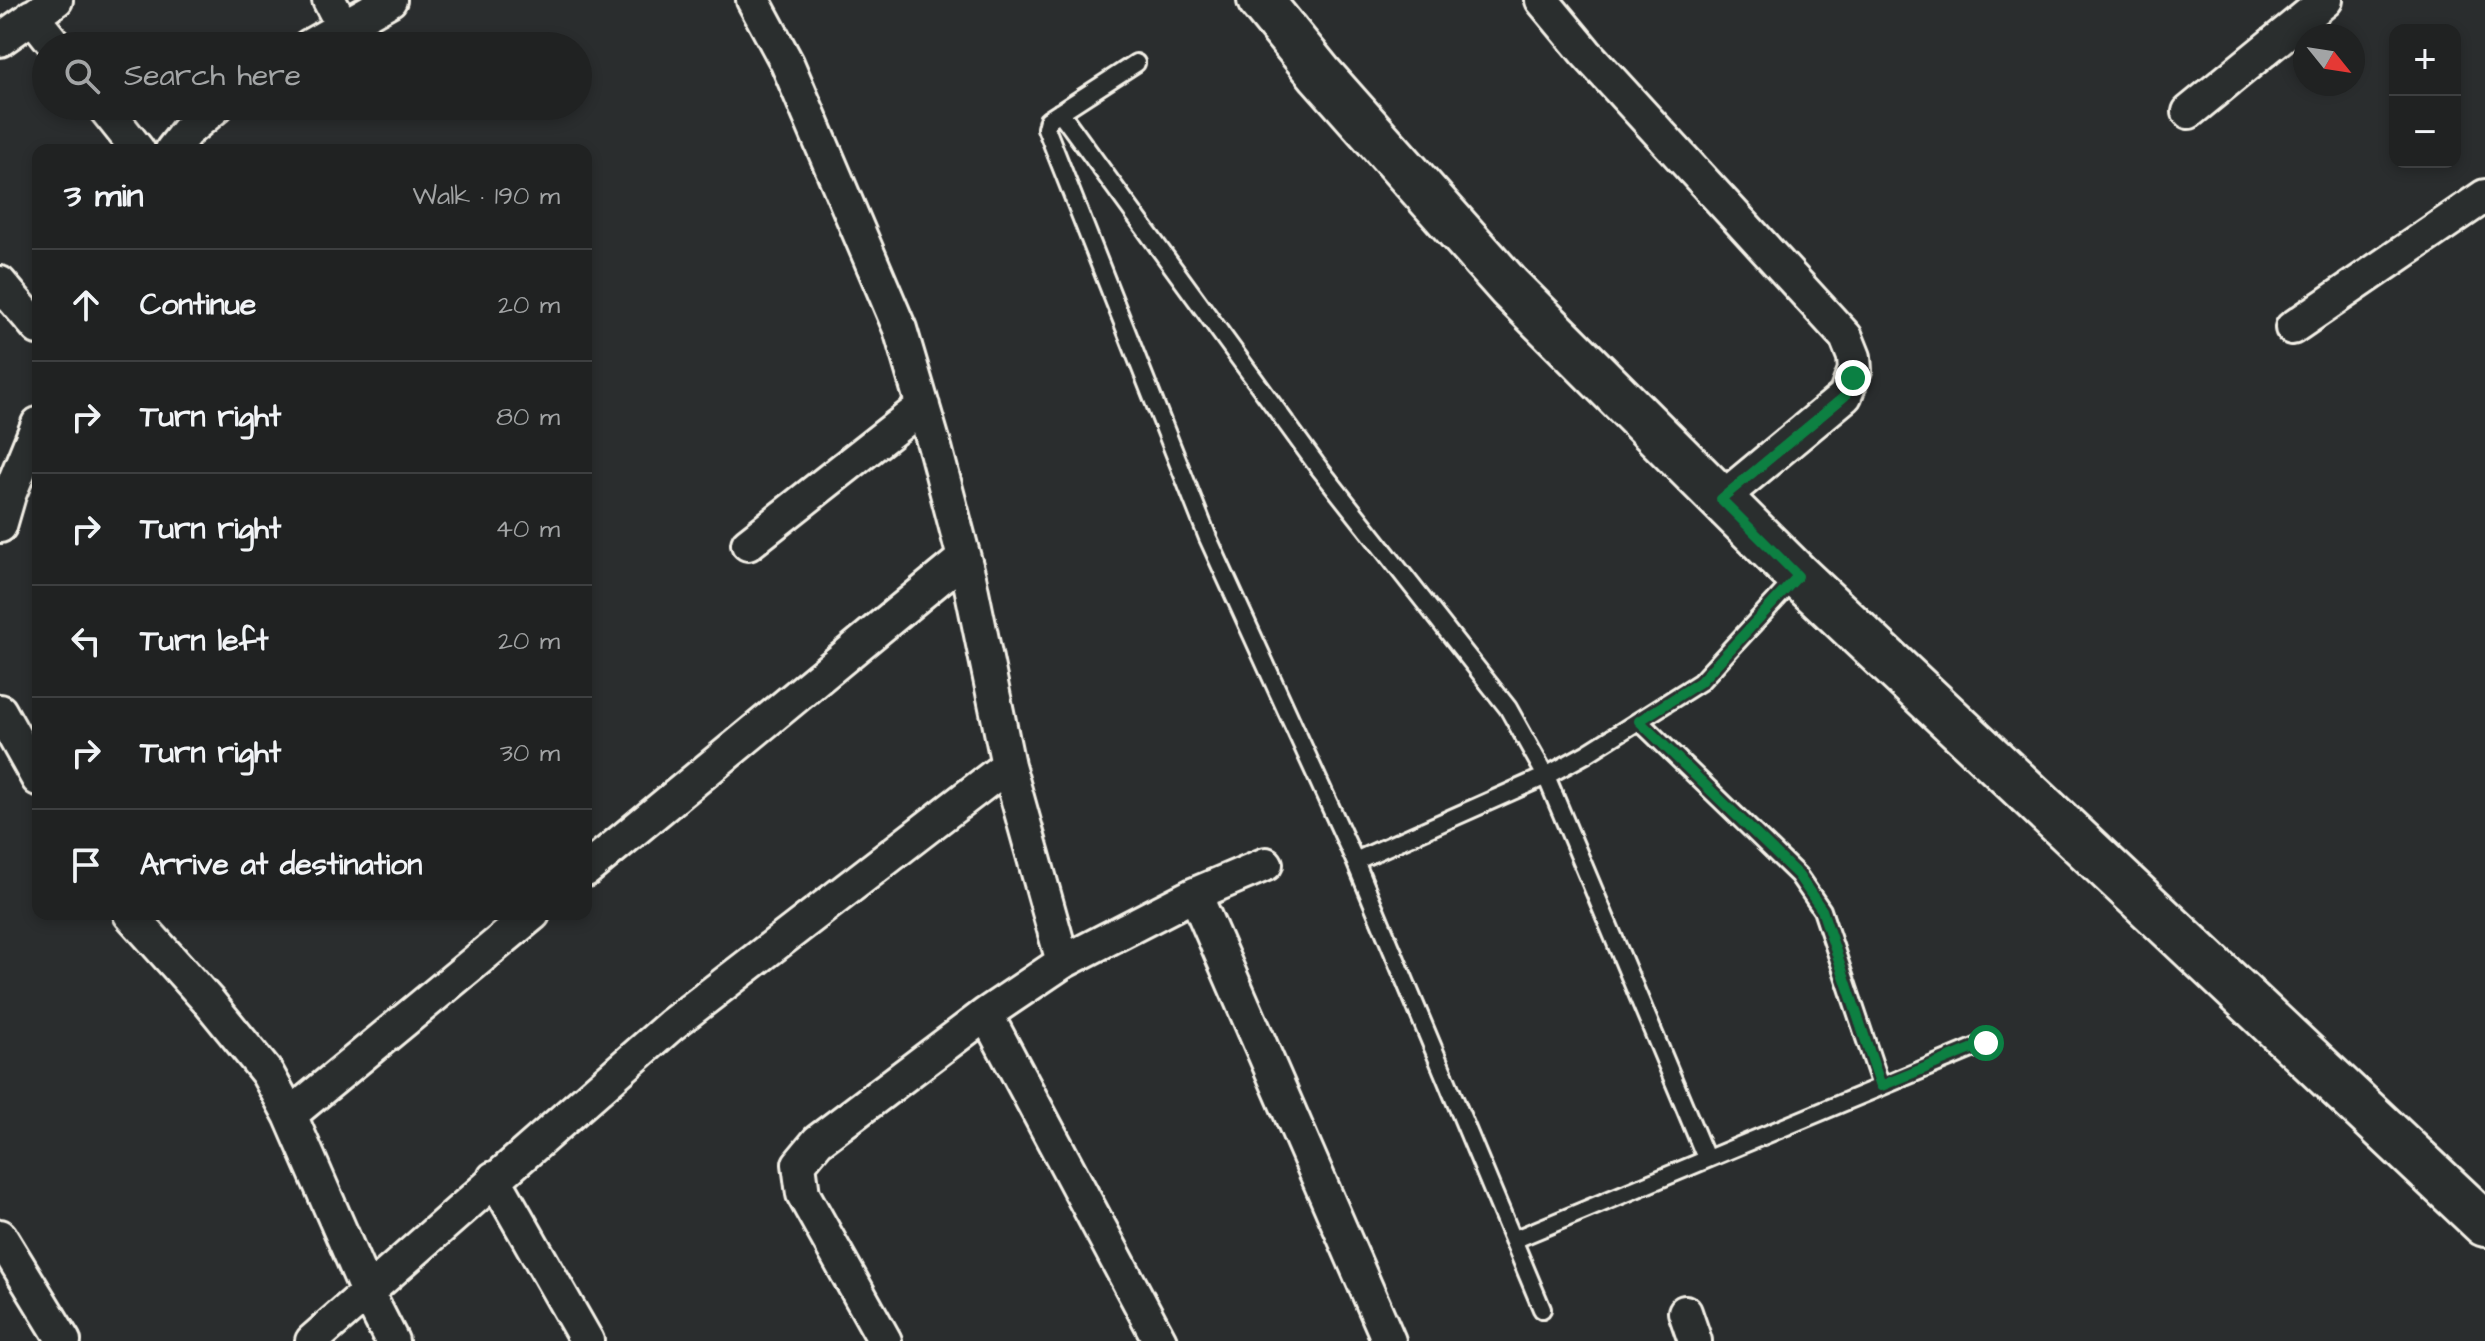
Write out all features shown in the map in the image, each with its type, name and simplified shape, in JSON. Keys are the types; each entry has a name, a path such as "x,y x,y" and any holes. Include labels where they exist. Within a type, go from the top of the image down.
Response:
{"street":[{"path":"321,32 336,14 390,0"},
{"path":"753,0 787,63 900,329 964,558 1008,765 1063,962"},
{"path":"1260,0 1320,74 1509,287 1798,576 2485,1224"},
{"path":"1542,0 1586,53 1846,337 1854,357 1855,370 1845,396 1721,499"},
{"path":"2189,112 2326,0"},
{"path":"0,40 44,8 52,32"},
{"path":"114,120 133,144"},
{"path":"177,144 200,120"},
{"path":"2292,328 2485,196"},
{"path":"0,283 32,321"},
{"path":"748,544 923,406"},
{"path":"0,526 32,439"},
{"path":"592,865 964,558"},
{"path":"0,711 32,768"},
{"path":"312,1341 671,1025 1008,765"},
{"path":"885,1341 803,1194 799,1164 818,1141 986,1014 1063,962 1195,894 1266,864"},
{"path":"1195,894 1389,1341"},
{"path":"135,920 210,1003 267,1073 290,1115 367,1292 392,1341"},
{"path":"290,1115 526,920"},
{"path":"986,1014 1160,1341"},
{"path":"494,1178 587,1341"},
{"path":"0,1236 64,1341"}],"lane":[{"path":"1136,63 1048,120 1046,128 1208,538 1355,861 1542,1309"},
{"path":"1060,112 1316,464 1508,708 1546,776 1706,1158"},
{"path":"1355,861 1546,776 1700,682 1798,576"},
{"path":"1639,721 1798,875 1822,910 1881,1086"},
{"path":"1513,1240 1986,1043"}],"route":[{"path":"1853,378 1845,396 1721,499 1798,576 1700,682 1639,721 1798,875 1822,910 1881,1086 1986,1043"}]}
